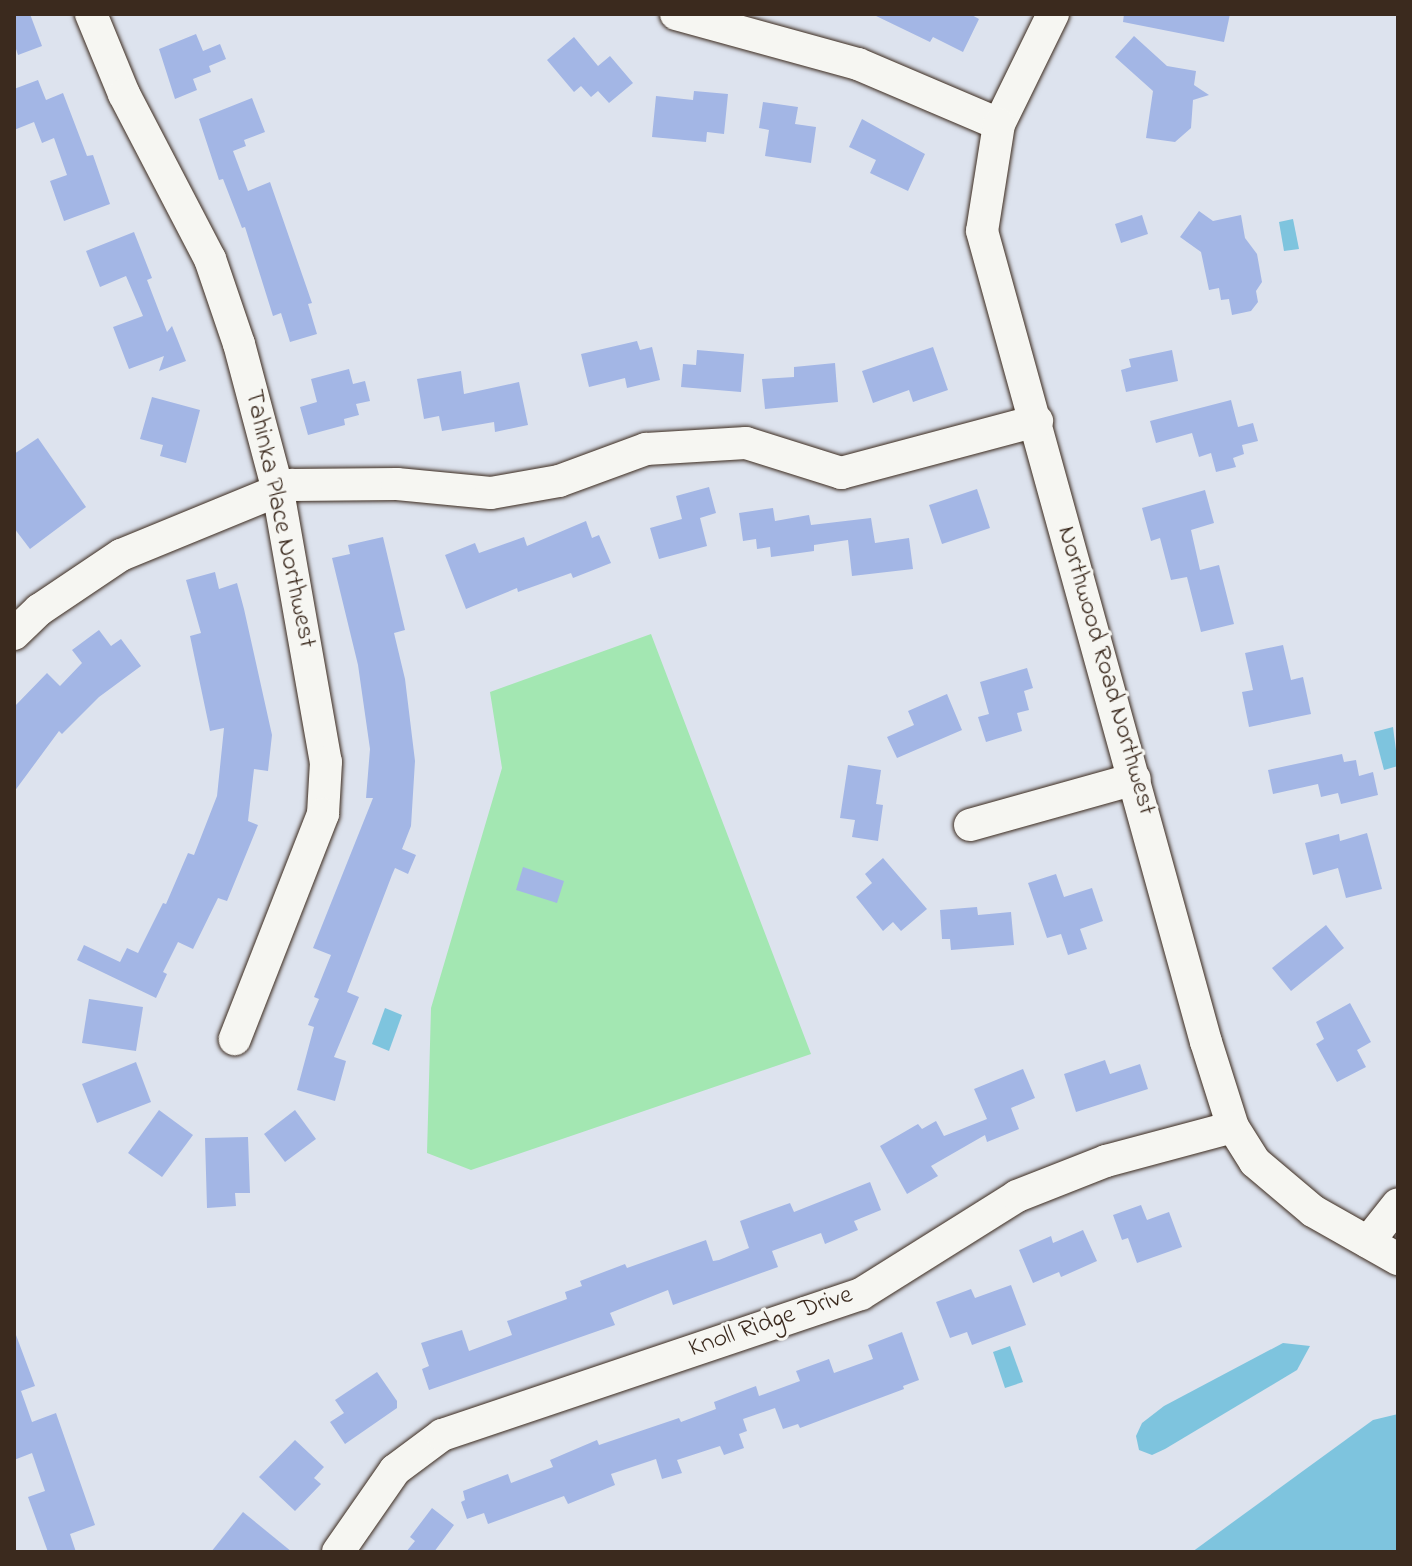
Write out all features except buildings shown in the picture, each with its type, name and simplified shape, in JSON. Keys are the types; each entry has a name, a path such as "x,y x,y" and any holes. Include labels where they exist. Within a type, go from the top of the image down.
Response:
{"street":[{"name":"Tahinka Place Northwest","path":"91,14 124,94 210,259 239,344 278,491 326,762 323,814 235,1039"},
{"path":"676,14 858,64 999,124"},
{"name":"Northwood Road Northwest","path":"1053,14 999,124 982,231 1233,1127 1255,1162 1313,1211 1398,1259"},
{"path":"18,621 121,555 292,485 397,484 491,493 559,481 646,449 746,443 841,473 1037,421"},
{"path":"970,825 1135,779"},
{"name":"Knoll Ridge Drive","path":"338,1552 395,1470 442,1435 861,1294 1017,1196 1106,1161 1233,1127"},
{"path":"1368,1242 1398,1204"}],"green space":[{"path":"651,634 811,1054 471,1170 427,1153 431,1008 502,768 490,692"}],"water":[{"path":"1293,219 1299,249 1284,251 1279,222"},
{"path":"1393,727 1398,766 1384,770 1374,732"},
{"path":"385,1008 402,1015 389,1051 372,1044"},
{"path":"1283,1343 1310,1346 1297,1370 1165,1449 1152,1455 1139,1450 1136,1436 1142,1423 1164,1406"},
{"path":"1010,1346 1023,1382 1005,1388 993,1352"},
{"path":"1398,1414 1398,1552 1192,1552 1373,1420"}]}
